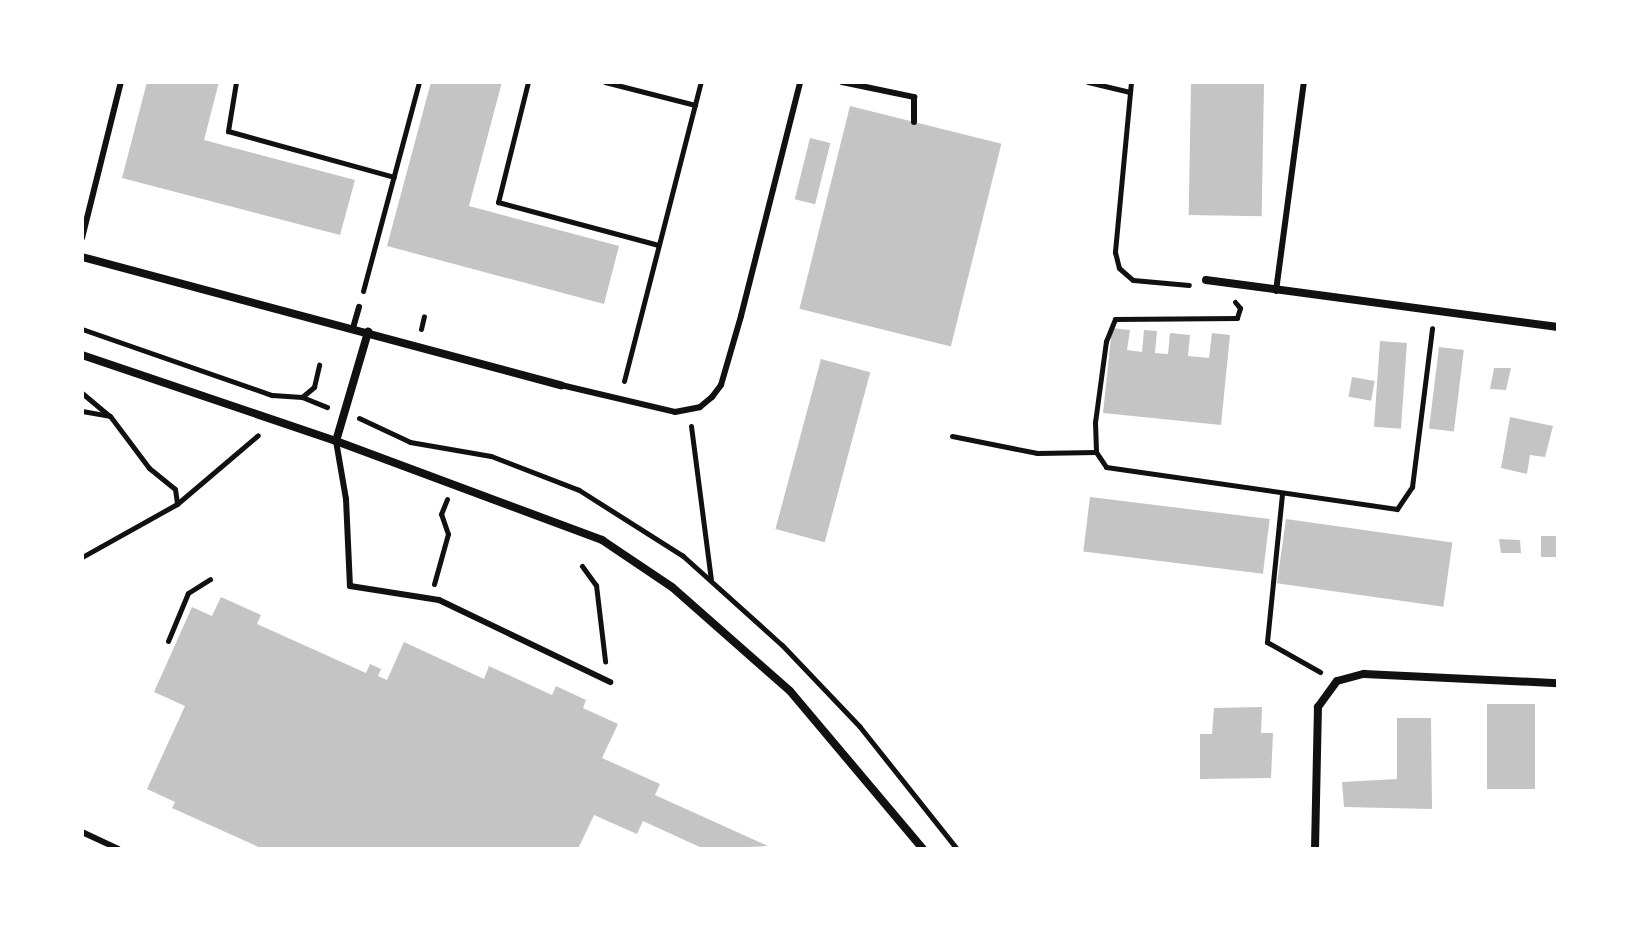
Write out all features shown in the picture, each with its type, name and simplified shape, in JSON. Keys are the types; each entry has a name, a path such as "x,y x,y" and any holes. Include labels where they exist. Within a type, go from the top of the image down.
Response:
{"street":[{"path":"82,257 561,385"},
{"path":"1206,280 1558,327"},
{"path":"336,441 368,332"},
{"path":"82,355 336,441 602,540 672,587 790,691 923,849"},
{"path":"1315,849 1318,707 1337,681 1364,674 1558,683"}],"lane":[{"path":"82,238 121,82"},
{"path":"561,385 654,409 689,411 721,385 800,82"},
{"path":"842,82 914,97 914,122"},
{"path":"1276,291 1304,82"},
{"path":"353,328 359,307"},
{"path":"336,441 346,499 350,586 430,598 610,682"},
{"path":"82,832 118,849"}],"path":[{"path":"236,82 228,131 394,177"},
{"path":"359,307 419,82"},
{"path":"528,82 498,202 658,245"},
{"path":"605,82 695,105"},
{"path":"624,381 701,82"},
{"path":"1088,82 1130,92"},
{"path":"1131,82 1115,252 1119,268 1133,280 1188,286 1206,280 1240,308 1237,318 1115,319 1102,360 1096,452 1106,467 1379,510 1404,504 1412,487 1434,311"},
{"path":"302,397 314,387 319,365"},
{"path":"82,393 110,416 149,468 175,489 177,504"},
{"path":"82,411 110,416"},
{"path":"689,411 711,580"},
{"path":"82,557 177,504 274,421"},
{"path":"952,436 1037,453 1096,452"},
{"path":"430,598 448,534 441,514 452,483"},
{"path":"1282,494 1266,637 1277,651 1318,670"},
{"path":"582,566 596,585 610,682"},
{"path":"168,641 188,593 210,579"}],"building":[{"path":"147,82 219,82 204,140 355,180 340,235 122,178"},
{"path":"431,82 502,82 469,206 619,246 604,304 387,246"},
{"path":"1191,82 1264,83 1262,216 1189,215"},
{"path":"850,106 1001,144 951,347 799,309"},
{"path":"810,138 830,143 815,204 795,199"},
{"path":"1112,328 1130,330 1127,350 1142,352 1144,330 1157,331 1155,353 1168,354 1170,333 1190,335 1188,356 1209,358 1212,333 1230,335 1221,425 1103,413"},
{"path":"1380,341 1407,343 1401,429 1374,427"},
{"path":"1439,347 1464,350 1454,431 1429,428"},
{"path":"821,359 870,372 825,542 775,529"},
{"path":"1494,368 1511,368 1506,390 1490,389"},
{"path":"1352,377 1375,381 1371,401 1349,397"},
{"path":"1510,417 1553,426 1545,457 1530,455 1527,474 1501,468"},
{"path":"1090,497 1270,519 1263,574 1083,552"},
{"path":"1286,519 1452,542 1443,607 1277,583"},
{"path":"1541,536 1558,536 1558,557 1541,557"},
{"path":"1499,539 1520,540 1521,553 1501,553"},
{"path":"221,597 261,615 257,624 366,673 370,664 381,669 378,676 387,680 404,642 484,679 489,666 552,695 556,686 586,700 583,708 618,724 602,758 660,784 655,795 768,846 704,849 643,821 637,834 594,815 578,849 263,849 172,808 175,802 147,789 185,706 154,692 192,607 212,616"},
{"path":"1487,704 1535,704 1535,789 1487,789"},
{"path":"1262,707 1261,733 1273,733 1271,778 1200,779 1200,734 1212,734 1214,708"},
{"path":"1397,718 1431,718 1432,809 1344,807 1342,782 1397,779"}]}
